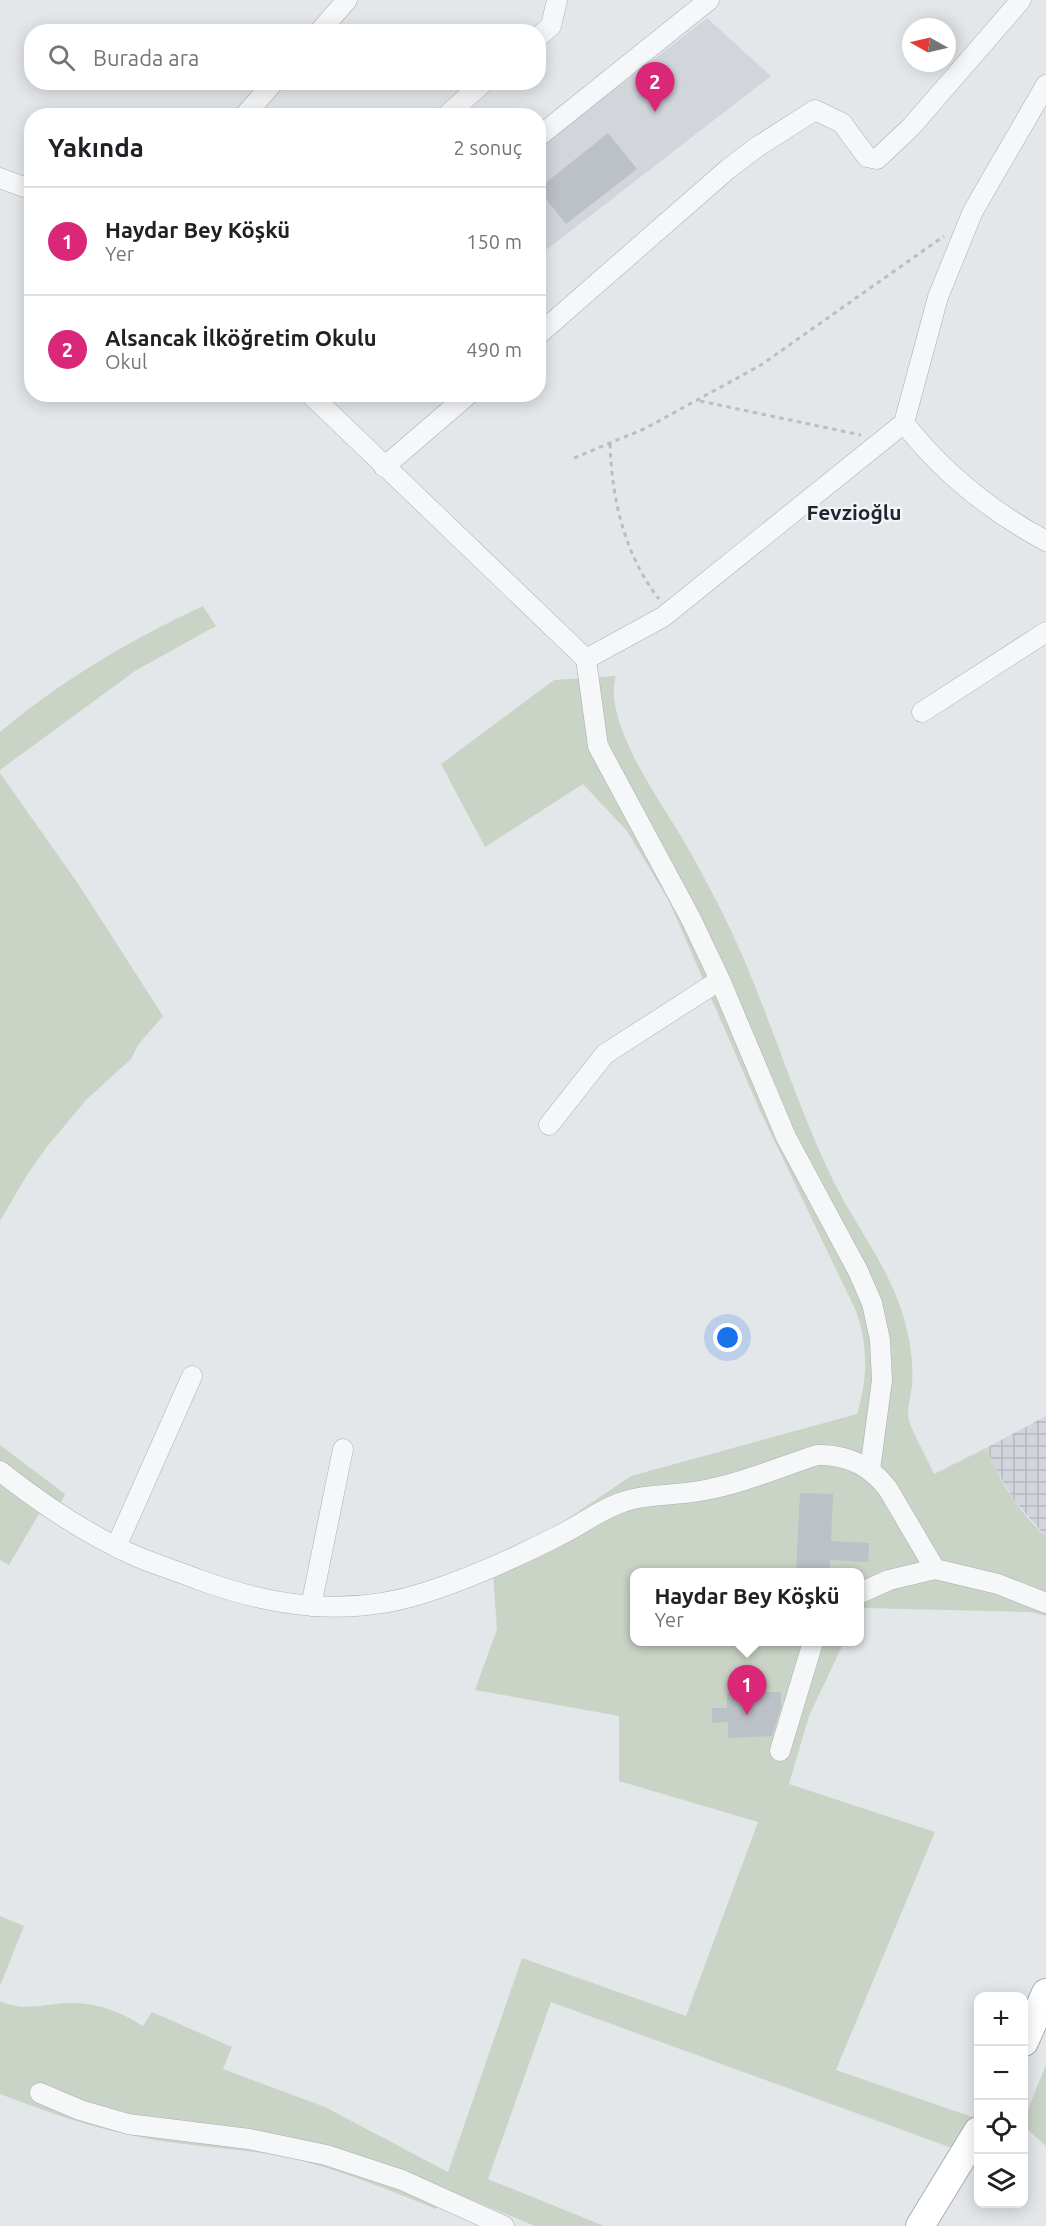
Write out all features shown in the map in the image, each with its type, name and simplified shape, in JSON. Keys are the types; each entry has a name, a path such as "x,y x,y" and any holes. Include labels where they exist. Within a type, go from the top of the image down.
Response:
{"street":[{"path":"326,24 347,0"},
{"path":"546,30 551,26 557,0"},
{"path":"546,131 709,0"},
{"path":"546,328 728,169 814,110 842,123 867,157 877,159 911,127 1021,0"},
{"path":"586,659 669,612 904,423 938,297 970,217 1046,86"},
{"path":"251,108 267,90"},
{"path":"455,108 475,90"},
{"path":"0,178 24,187"},
{"path":"318,402 586,659 598,746 668,873 720,981 786,1137 858,1271 872,1303 880,1340 882,1380 870,1470"},
{"path":"384,467 460,402"},
{"path":"904,423 929,453 964,487 1007,519 1046,541"},
{"path":"922,712 1046,632"},
{"path":"549,1125 605,1054 720,981"},
{"path":"116,1547 192,1376"},
{"path":"311,1606 343,1449"},
{"path":"0,1471 53,1511 116,1547 231,1591 275,1602 311,1606 372,1604 425,1593 531,1550 623,1502 642,1497 721,1487 817,1455 839,1456 859,1463 870,1470 888,1489 935,1569"},
{"path":"864,1591 889,1580 935,1569 998,1584 1046,1603"},
{"path":"780,1751 812,1646"},
{"path":"1028,2031 1046,1993"},
{"path":"40,2093 80,2110 128,2124 249,2139 326,2155 402,2180 504,2226"},
{"path":"920,2226 974,2138"}],"path":[{"path":"574,458 646,428 761,365 970,217"},
{"path":"699,400 883,440"},
{"path":"610,444 613,491 625,537 644,576 669,612"}],"shaded area":[{"path":"707,18 771,76 546,250 546,143"},
{"path":"1046,1416 1046,1537 1014,1500 986,1448"}],"green space":[{"path":"203,606 216,626 135,671 0,770 0,732 48,695 97,662"},
{"path":"616,676 614,694 617,714 635,759 718,904 749,971 802,1109 831,1176 894,1291 904,1318 910,1346 912,1385 908,1416 915,1436 934,1474 986,1448 1011,1496 1046,1537 1046,1616 1031,1612 864,1608 864,1568 630,1568 630,1646 842,1646 809,1716 789,1784 935,1832 836,2070 974,2118 974,2126 960,2151 551,2002 488,2179 604,2226 535,2226 443,2188 436,2209 324,2167 285,2157 179,2144 107,2130 0,2094 0,2001 26,2007 68,2003 88,2004 117,2012 143,2026 152,2012 232,2047 223,2069 325,2107 448,2172 522,1958 686,2016 758,1822 619,1781 619,1716 475,1690 497,1629 492,1559 563,1522 631,1476 857,1414 865,1375 860,1324 856,1311 761,1113 669,901 627,831 583,784 485,847 441,764 554,680"},
{"path":"0,773 79,885 163,1016 138,1045 131,1059 86,1100 46,1148 0,1221"},
{"path":"0,1445 65,1494 52,1521 39,1514 9,1565 0,1560"},
{"path":"0,1916 24,1926 0,1986"},
{"path":"1046,2065 1046,2146 1028,2130 1028,2109"}],"building":[{"path":"608,133 637,169 566,224 546,199 546,183"},
{"path":"800,1493 833,1494 831,1541 869,1543 868,1562 830,1560 829,1568 796,1568"},
{"path":"781,1692 781,1707 772,1736 728,1738 728,1722 712,1723 712,1708 727,1708 727,1693"}],"place":[{"name":"Alsancak İlköğretim Okulu","path":"655,112"},
{"name":"Haydar Bey Köşkü","path":"747,1715"}],"district":[{"name":"Fevzioğlu","path":"854,513"}]}
